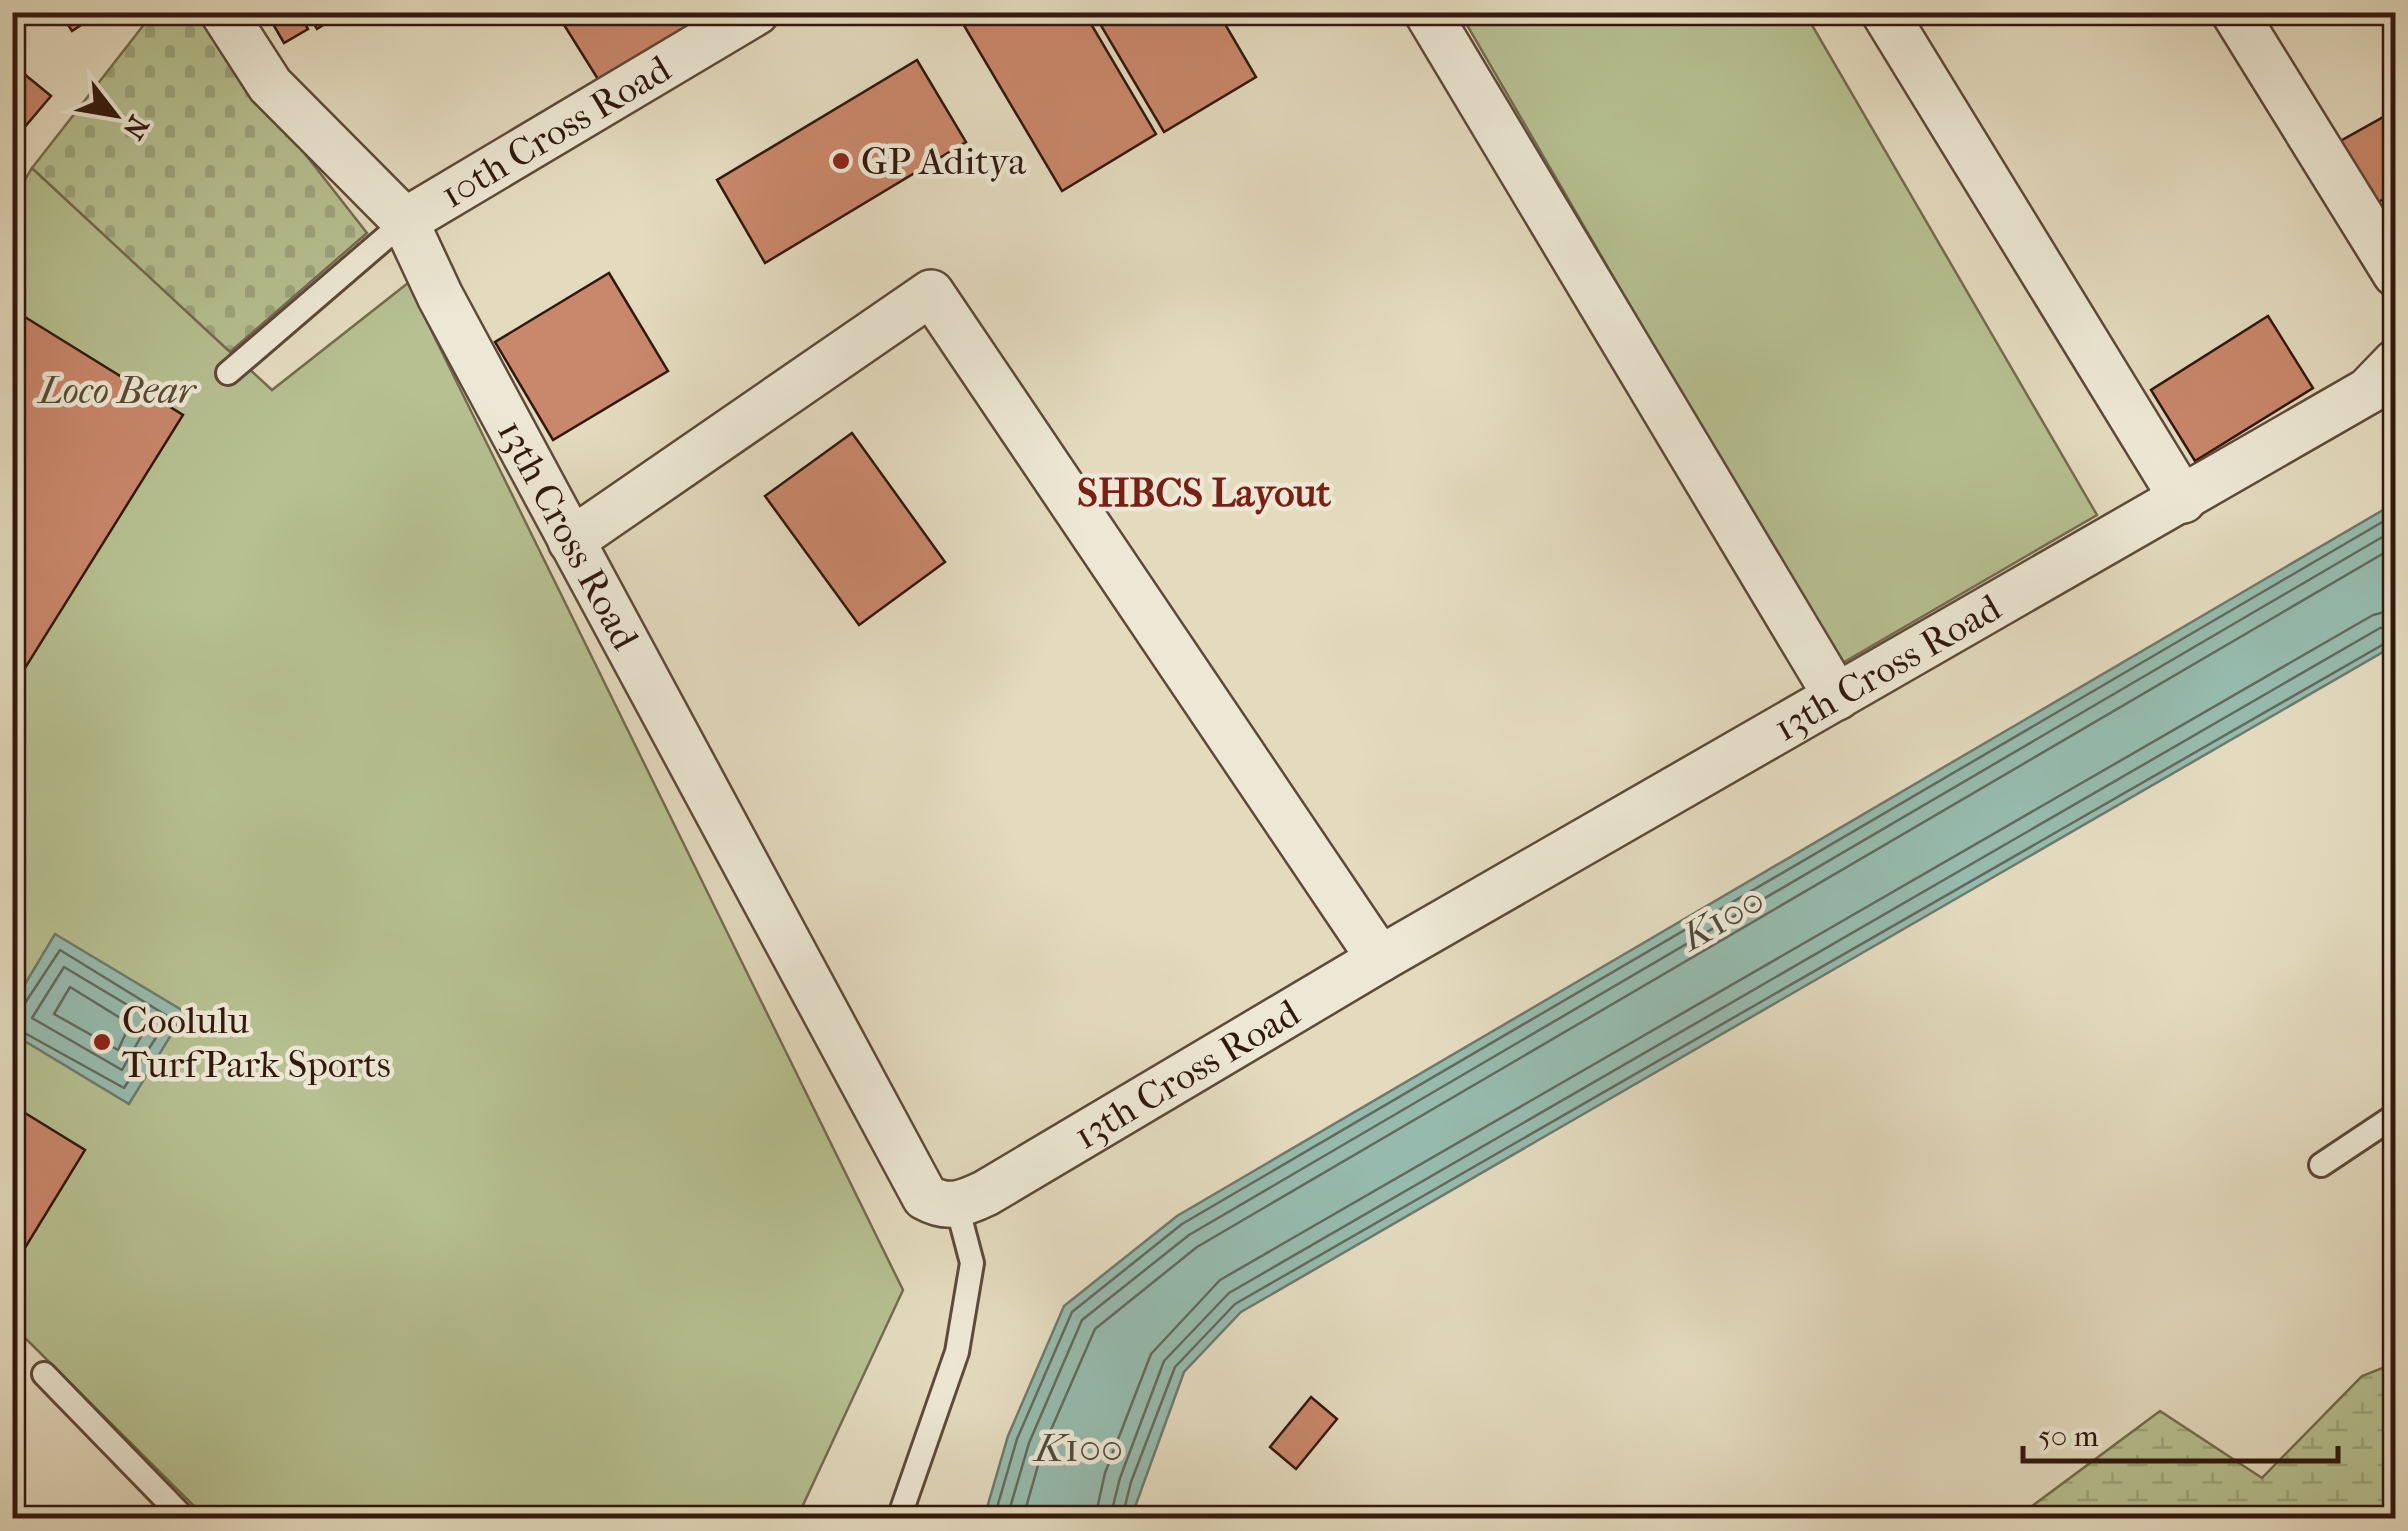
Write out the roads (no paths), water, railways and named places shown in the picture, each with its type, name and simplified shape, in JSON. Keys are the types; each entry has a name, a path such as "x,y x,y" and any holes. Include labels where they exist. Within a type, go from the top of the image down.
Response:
{"street":[{"name":"13th Cross Road","path":"222,12 270,85 405,222 571,541 925,1197 957,1206 2183,500 2368,391 2396,362"},
{"name":"10th Cross Road","path":"405,222 756,12"},
{"path":"1427,12 1837,697"},
{"path":"1884,12 2183,500"},
{"path":"2234,12 2396,274"},
{"path":"571,541 931,293 1380,959"}],"lane":[{"path":"228,373 405,222"},
{"path":"2321,1165 2396,1115"},
{"path":"898,1518 957,1352 972,1263 957,1206"},
{"path":"44,1374 184,1518"}],"water":[{"name":"K100","path":"2395,503 2395,645 1241,1312 1184,1372 1131,1518 984,1518 1008,1436 1064,1306 1177,1216"},
{"path":"55,934 185,1012 129,1104 13,1034 13,1004"}],"place":[{"name":"GP Aditya","path":"841,161"},
{"name":"Coolulu TurfPark Sports","path":"102,1042"}],"district":[{"name":"SHBCS Layout","path":"1204,492"}],"park label":[{"name":"Loco Bear","path":"117,390"}]}
